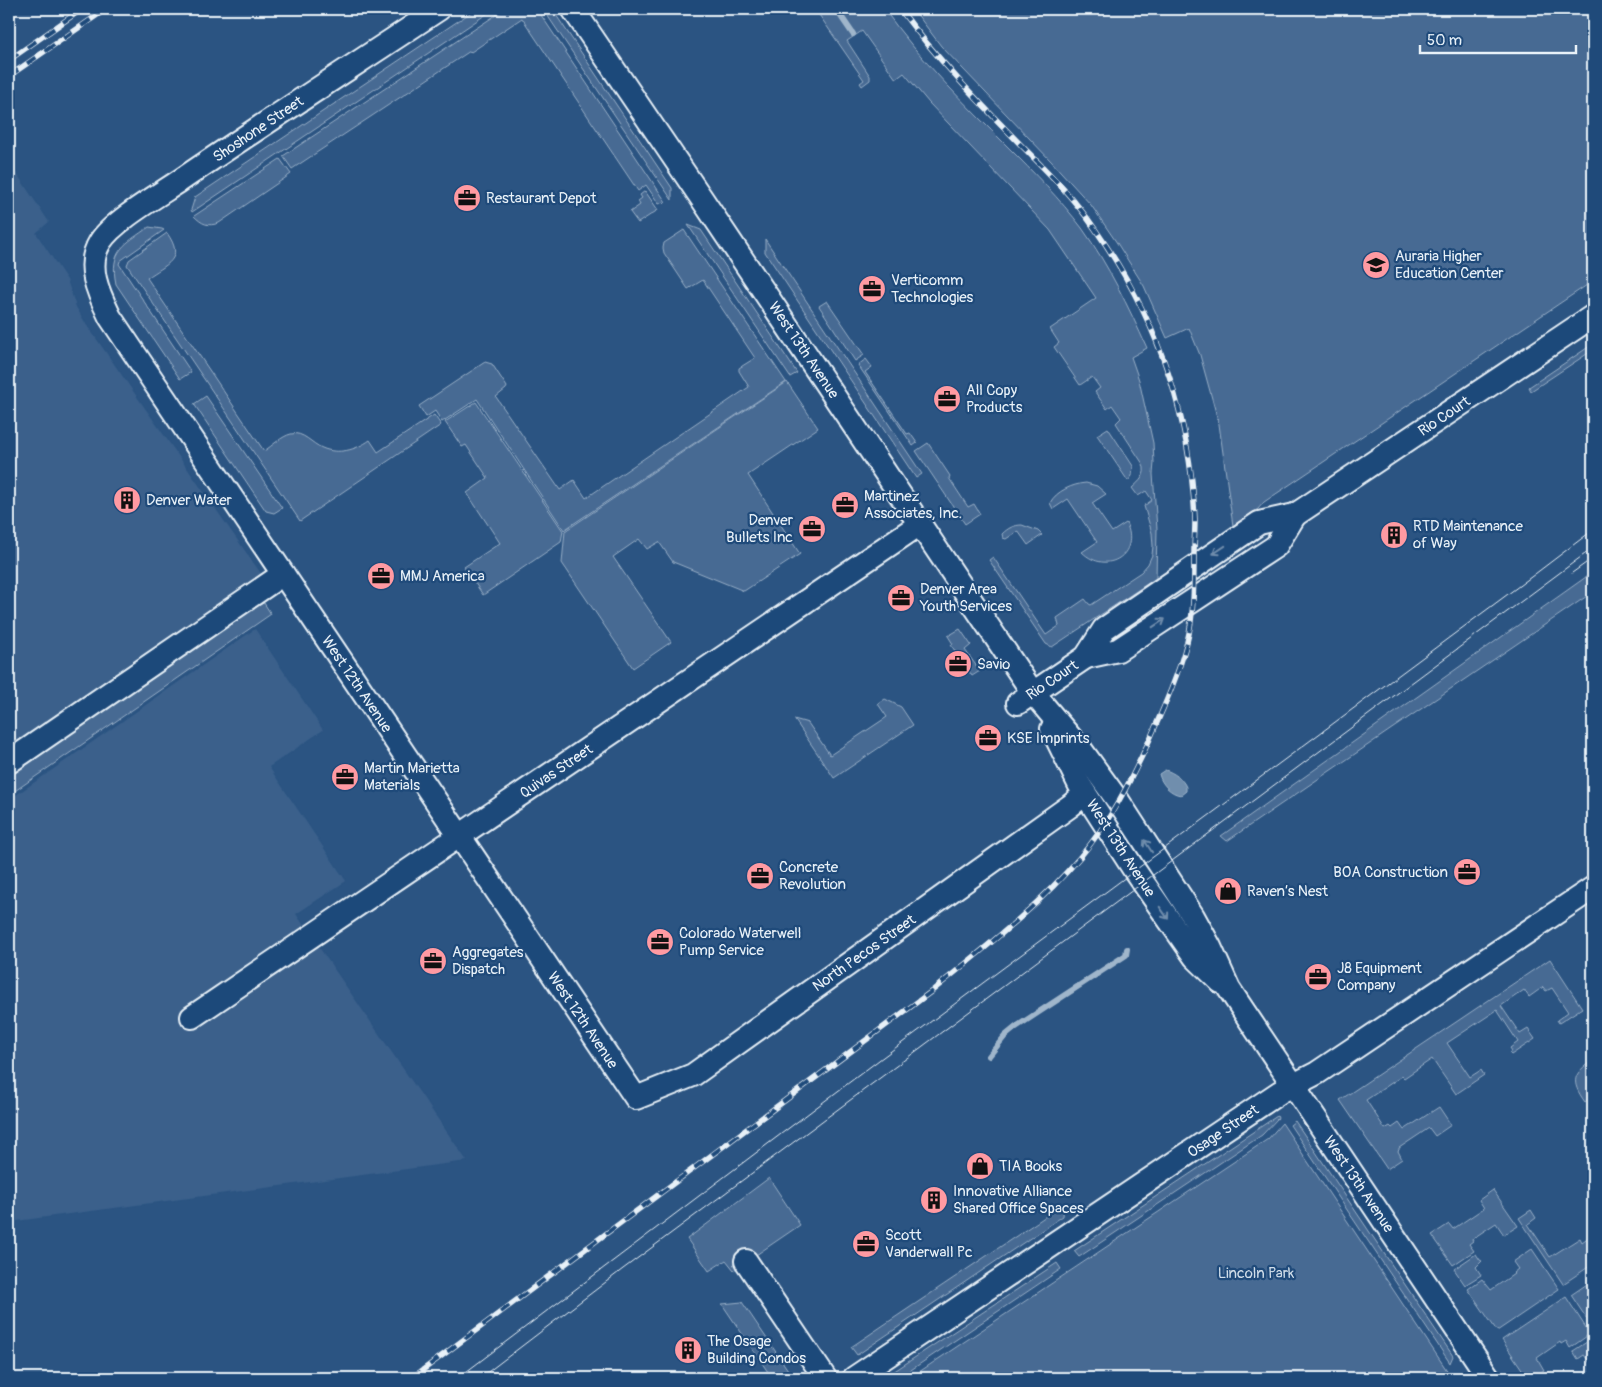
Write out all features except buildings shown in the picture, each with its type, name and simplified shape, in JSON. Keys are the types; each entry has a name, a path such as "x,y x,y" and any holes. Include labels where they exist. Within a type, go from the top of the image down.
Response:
{"street":[{"name":"Shoshone Street","path":"93,263 99,243 115,226 227,149 439,9"},
{"name":"West 13th Avenue","path":"573,9 920,524 1085,794 1135,871 1195,957 1229,990"},
{"name":"West 12th Avenue","path":"93,263 96,285 110,317 636,1098"},
{"name":"Rio Court","path":"1026,698 1086,657 1118,650 1276,546 1295,515 1593,316"},
{"name":"Quivas Street","path":"192,1017 920,524"},
{"path":"9,762 283,574"},
{"name":"West 13th Avenue","path":"1026,698 1082,751 1119,802 1192,916 1210,947 1229,990 1489,1378"},
{"name":"North Pecos Street","path":"636,1098 693,1075 1085,794"},
{"name":"Osage Street","path":"854,1378 1265,1102 1317,1073 1593,888"},
{"path":"746,1261 825,1378"}],"shaded area":[{"name":"Denver Water","path":"9,162 49,222 36,233 67,280 76,307 86,324 276,595 264,603 271,614 9,795"},
{"path":"255,629 323,730 269,767 346,881 296,914 467,1161 9,1222 9,800"},
{"path":"1165,770 1174,774 1185,784 1186,791 1181,795 1167,788 1159,774"}],"green space":[{"path":"476,9 494,9 192,212 195,197"},
{"path":"505,9 537,9 666,202 664,204 663,202 659,204 646,185 638,191 522,18 292,169 283,156"},
{"path":"543,9 552,9 672,188 672,200"},
{"path":"815,9 884,9 927,63 1046,186 1082,228 1118,287 1147,348 1131,357 1139,380 1153,443 1157,529 1156,578 1052,647 1046,644 989,560 993,557 1046,635 1059,626 1057,618 1085,599 1091,605 1141,572 1148,564 1152,555 1152,533 1144,506 1152,500 1146,491 1138,496 1132,488 1143,475 1143,464 1116,423 1121,418 1112,405 1107,409 1095,392 1100,388 1092,377 1080,385 1054,347 1059,343 1050,329 1096,298 1050,230 929,103 904,73 896,79 862,31 847,41 870,76 870,80 862,86 860,83 864,80"},
{"name":"Auraria Higher Education Center","path":"913,9 1593,9 1593,281 1264,502 1258,509 1233,526 1219,424 1200,355 1189,328 1167,338 1144,286 1091,205 941,46"},
{"path":"280,159 291,174 219,223 205,224 194,216"},
{"path":"645,191 658,210 638,223 630,212 640,205 638,201 642,198 640,195"},
{"path":"688,225 701,230 797,373 790,377"},
{"path":"149,227 164,230 120,261 119,264 191,372 180,379 116,284 115,263 121,249"},
{"path":"684,230 786,382 564,530 477,399 442,422 435,411 426,417 419,406 485,362 492,364 507,387 496,397 560,490 574,480 586,498 749,387 739,368 755,358 703,280 688,289 664,253 664,243"},
{"path":"167,233 175,249 174,255 167,265 147,278 264,451 284,437 291,434 300,434 322,448 334,451 353,449 370,440 378,452 434,415 441,425 300,521 127,265 129,260"},
{"path":"765,239 922,474 916,478 765,252"},
{"path":"827,301 864,355 855,361 819,306"},
{"path":"1593,344 1593,350 1531,391 1529,387"},
{"path":"866,359 872,367 865,372 907,434 910,433 917,443 913,446 858,365"},
{"path":"787,382 818,428 748,475 800,554 744,591 673,562 659,542 647,549 639,539 613,557 671,642 633,668 562,563 565,531"},
{"path":"206,396 282,508 274,513 266,511 194,404"},
{"path":"476,402 563,531 561,542 483,595 464,567 500,543 467,493 488,478 466,445 462,447 445,422"},
{"path":"1108,428 1133,466 1132,476 1128,481 1097,435"},
{"path":"928,443 968,507 974,504 980,514 965,524 916,451"},
{"path":"1086,483 1097,486 1106,494 1092,503 1112,532 1126,523 1129,544 1119,558 1111,562 1092,559 1082,552 1097,542 1068,499 1053,509 1050,503 1056,495 1065,489"},
{"path":"1022,525 1038,531 1042,535 1028,545 1018,531 1006,539 1003,538 1002,534 1007,530 1014,526"},
{"path":"1593,572 1593,592 1227,841 1221,836"},
{"path":"264,603 271,614 9,795 9,777 255,606"},
{"path":"960,629 971,645 965,650 980,671 972,676 951,645 953,644 948,636"},
{"path":"885,699 901,707 913,725 834,778 794,719 808,723 830,755 887,717 878,704"},
{"path":"1550,959 1582,1008 1559,1023 1557,1020 1568,1012 1552,988 1546,991 1543,987 1529,997 1524,990 1501,1006 1520,1034 1528,1029 1535,1039 1511,1055 1509,1053 1512,1051 1510,1048 1518,1042 1497,1010 1447,1043 1470,1077 1481,1070 1484,1075 1456,1094 1432,1059 1366,1100 1385,1129 1390,1126 1392,1128 1399,1123 1404,1130 1439,1107 1451,1125 1435,1136 1429,1128 1399,1148 1398,1151 1402,1159 1387,1169 1340,1100"},
{"path":"1593,1060 1593,1078 1589,1081 1593,1088 1593,1096 1585,1102 1577,1089 1576,1078 1581,1070"},
{"path":"1277,1116 1278,1118 1262,1135 1079,1257 1074,1251"},
{"path":"1295,1121 1453,1356 1450,1363 1290,1125"},
{"name":"Lincoln Park","path":"1282,1123 1452,1378 910,1378 1268,1139"},
{"path":"769,1178 800,1225 734,1270 726,1260 709,1271 687,1239"},
{"path":"1493,1190 1518,1226 1504,1235 1496,1223 1472,1239 1473,1241 1469,1244 1474,1251 1453,1265 1432,1235 1449,1224 1453,1229 1484,1208 1479,1200"},
{"path":"1064,1204 1063,1216 857,1355 851,1347"},
{"path":"1531,1210 1536,1218 1528,1224 1550,1257 1580,1238 1582,1242 1593,1234 1593,1264 1563,1284 1519,1218"},
{"path":"1532,1249 1559,1289 1497,1331 1468,1289 1482,1279 1491,1290 1514,1274 1518,1269 1513,1262"},
{"path":"1476,1254 1482,1261 1476,1267 1481,1275 1465,1285 1454,1269"},
{"path":"1057,1263 1061,1269 899,1378 884,1378"},
{"path":"1593,1280 1593,1328 1571,1295"},
{"path":"1566,1297 1590,1334 1570,1348 1566,1341 1561,1344 1560,1342 1537,1358 1544,1370 1532,1378 1528,1378 1502,1340"},
{"path":"742,1302 788,1370 786,1378 772,1378 722,1304"},
{"path":"1593,1338 1593,1361 1590,1363 1584,1355 1578,1359 1573,1351"}],"waterway":[{"path":"836,9 853,34"},
{"path":"989,1056 1005,1036 1016,1027 1126,955 1127,949"}],"tram line":[{"path":"458,1378 879,1060 1593,530"},
{"path":"480,1378 623,1269 1593,548"},
{"path":"1572,573 1593,558"}],"railway":[{"path":"9,60 82,9"},
{"path":"9,76 106,9"},
{"path":"412,1378 932,991 1028,911 1080,857 1110,816 1149,741 1179,667 1189,632 1194,587 1195,519 1192,479 1177,403 1166,366 1152,331 1136,296 1117,262 1078,206 958,79 900,9"}],"place":[{"name":"Restaurant Depot","path":"467,198"},
{"name":"Auraria Higher Education Center","path":"1376,265"},
{"name":"Verticomm Technologies","path":"872,289"},
{"name":"All Copy Products","path":"947,399"},
{"name":"Denver Water","path":"127,500"},
{"name":"Martinez Associates, Inc.","path":"845,505"},
{"name":"Denver Bullets Inc","path":"812,529"},
{"name":"RTD Maintenance of Way","path":"1394,535"},
{"name":"MMJ America","path":"381,576"},
{"name":"Denver Area Youth Services","path":"901,598"},
{"name":"Savio","path":"958,664"},
{"name":"KSE Imprints","path":"988,738"},
{"name":"Martin Marietta Materials","path":"345,777"},
{"name":"BOA Construction","path":"1467,872"},
{"name":"Concrete Revolution","path":"760,876"},
{"name":"Raven’s Nest","path":"1228,891"},
{"name":"Colorado Waterwell Pump Service","path":"660,942"},
{"name":"Aggregates Dispatch","path":"433,961"},
{"name":"J8 Equipment Company","path":"1318,977"},
{"name":"TIA Books","path":"980,1166"},
{"name":"Innovative Alliance Shared Office Spaces","path":"934,1200"},
{"name":"Scott Vanderwall Pc","path":"866,1244"},
{"name":"The Osage Building Condos","path":"688,1350"}]}
